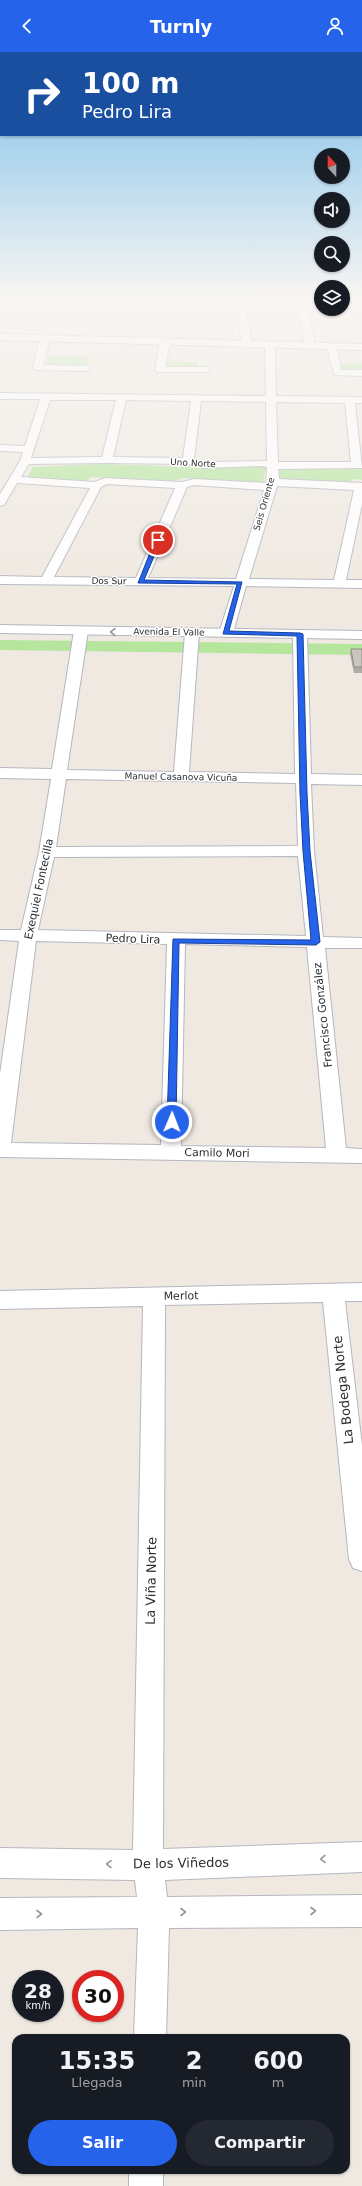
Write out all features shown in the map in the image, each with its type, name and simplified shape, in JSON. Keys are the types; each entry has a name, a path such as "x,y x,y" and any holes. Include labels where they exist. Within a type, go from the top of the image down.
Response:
{"street":[{"path":"2,498 15,480 25,461 45,400"},
{"path":"107,460 121,400"},
{"path":"188,461 196,400"},
{"name":"Seis Oriente","path":"226,633 271,484 272,464 270,400"},
{"path":"317,400 362,400"},
{"path":"350,400 360,465"},
{"path":"0,448 29,449"},
{"name":"Uno Norte","path":"25,461 107,460 188,461 202,465 360,465"},
{"path":"15,480 97,485 108,481 182,485 194,482 361,487 339,584"},
{"path":"46,581 97,485"},
{"path":"140,582 182,485"},
{"name":"Dos Sur","path":"0,580 362,584"},
{"name":"Avenida El Valle","path":"0,629 81,636"},
{"name":"Avenida El Valle","path":"192,638 226,633 362,644"},
{"name":"Avenida El Valle","path":"0,640 81,636 301,639 362,635"},
{"name":"Exequiel Fontecilla","path":"0,1148 28,936 48,852 81,636"},
{"path":"181,777 192,638"},
{"name":"Francisco González","path":"301,639 303,779 306,851 337,1156"},
{"name":"Manuel Casanova Vicuña","path":"0,773 362,780"},
{"path":"48,852 306,851"},
{"name":"Pedro Lira","path":"0,935 362,943"},
{"path":"171,1153 176,940"},
{"name":"Camilo Mori","path":"0,1148 171,1153 362,1156"},
{"name":"Merlot","path":"0,1300 362,1292"},
{"name":"La Bodega Norte","path":"333,1293 362,1559"},
{"name":"La Viña Norte","path":"150,2034 154,1913 148,1865 154,1297"},
{"name":"De los Viñedos","path":"0,1863 148,1865 362,1857"},
{"path":"0,1914 362,1911"},
{"path":"146,2174 146,2186"}],"green space":[{"path":"100,464 195,467 266,466 263,482 183,478 175,481 92,477 86,481 26,479 33,467"},
{"path":"280,467 362,467 362,480 352,479 349,485 279,481"},
{"path":"0,640 362,644 362,655 0,650"}],"building":[{"path":"351,649 362,649 362,667 354,667"}],"route":[{"path":"158,540 140,582 240,583 226,633 300,634 306,851 316,942 176,940 172,1122"}]}
